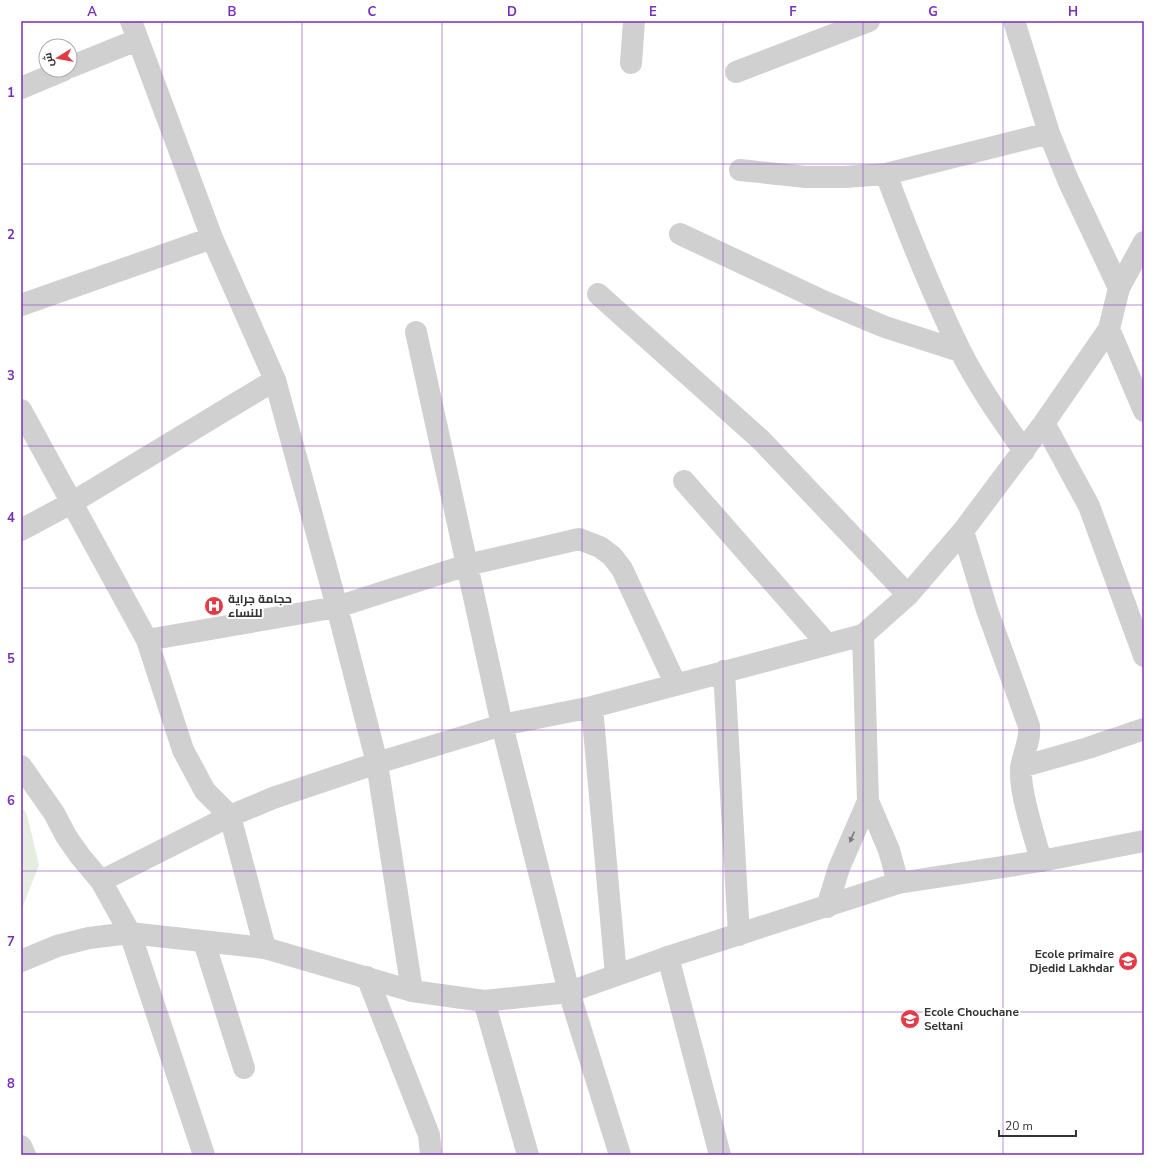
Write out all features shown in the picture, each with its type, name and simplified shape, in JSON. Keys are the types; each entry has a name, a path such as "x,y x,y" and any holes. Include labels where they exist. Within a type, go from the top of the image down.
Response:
{"street":[{"path":"631,63 634,21"},
{"path":"736,72 836,27 869,21"},
{"path":"1014,21 1049,133 1068,180 1119,288"},
{"path":"78,62 134,30 212,238 275,380 337,607 377,762 412,991"},
{"path":"21,88 45,78"},
{"path":"740,170 806,177 886,174 1049,133"},
{"path":"886,174 909,238 960,351 991,404 1024,451"},
{"path":"680,234 825,302 885,326 960,351"},
{"path":"21,305 212,238"},
{"path":"100,881 230,816 273,798 377,762 502,725 592,707 863,635 908,595 963,531 1024,451 1108,329 1119,288 1144,242"},
{"path":"598,294 762,440 908,595"},
{"path":"1108,329 1144,411"},
{"path":"416,332 502,725 569,992 620,1155"},
{"path":"21,530 73,502 275,380"},
{"path":"21,410 73,502 147,640 183,750 205,791 230,816 264,948"},
{"path":"1044,423 1089,506 1144,656"},
{"path":"684,481 827,644"},
{"path":"963,531 987,610 1029,726 1030,740 1021,767 1022,784 1041,861"},
{"path":"147,640 337,607 466,565 579,539 600,547 612,556 622,569 676,685"},
{"path":"863,635 868,801 889,850 898,883"},
{"path":"724,671 739,935"},
{"path":"592,707 616,975"},
{"path":"1021,767 1088,748 1144,729"},
{"path":"21,766 54,813 66,836 100,881 130,934 204,1155"},
{"path":"827,907 839,868 868,801"},
{"path":"21,961 57,946 89,938 130,934 264,948 412,991 484,1001 569,992 668,957 898,883 1041,861 1144,841"},
{"path":"204,942 244,1068"},
{"path":"668,957 720,1155"},
{"path":"367,977 429,1135 431,1155"},
{"path":"484,1001 528,1155"},
{"path":"21,1146 24,1155"}],"shaded area":[{"path":"21,805 27,815 39,865 21,911"}],"place":[{"name":"حجامة جراية للنساء","path":"214,606"},
{"name":"Ecole primaire Djedid Lakhdar","path":"1128,961"},
{"name":"Ecole Chouchane Seltani","path":"910,1019"}]}
